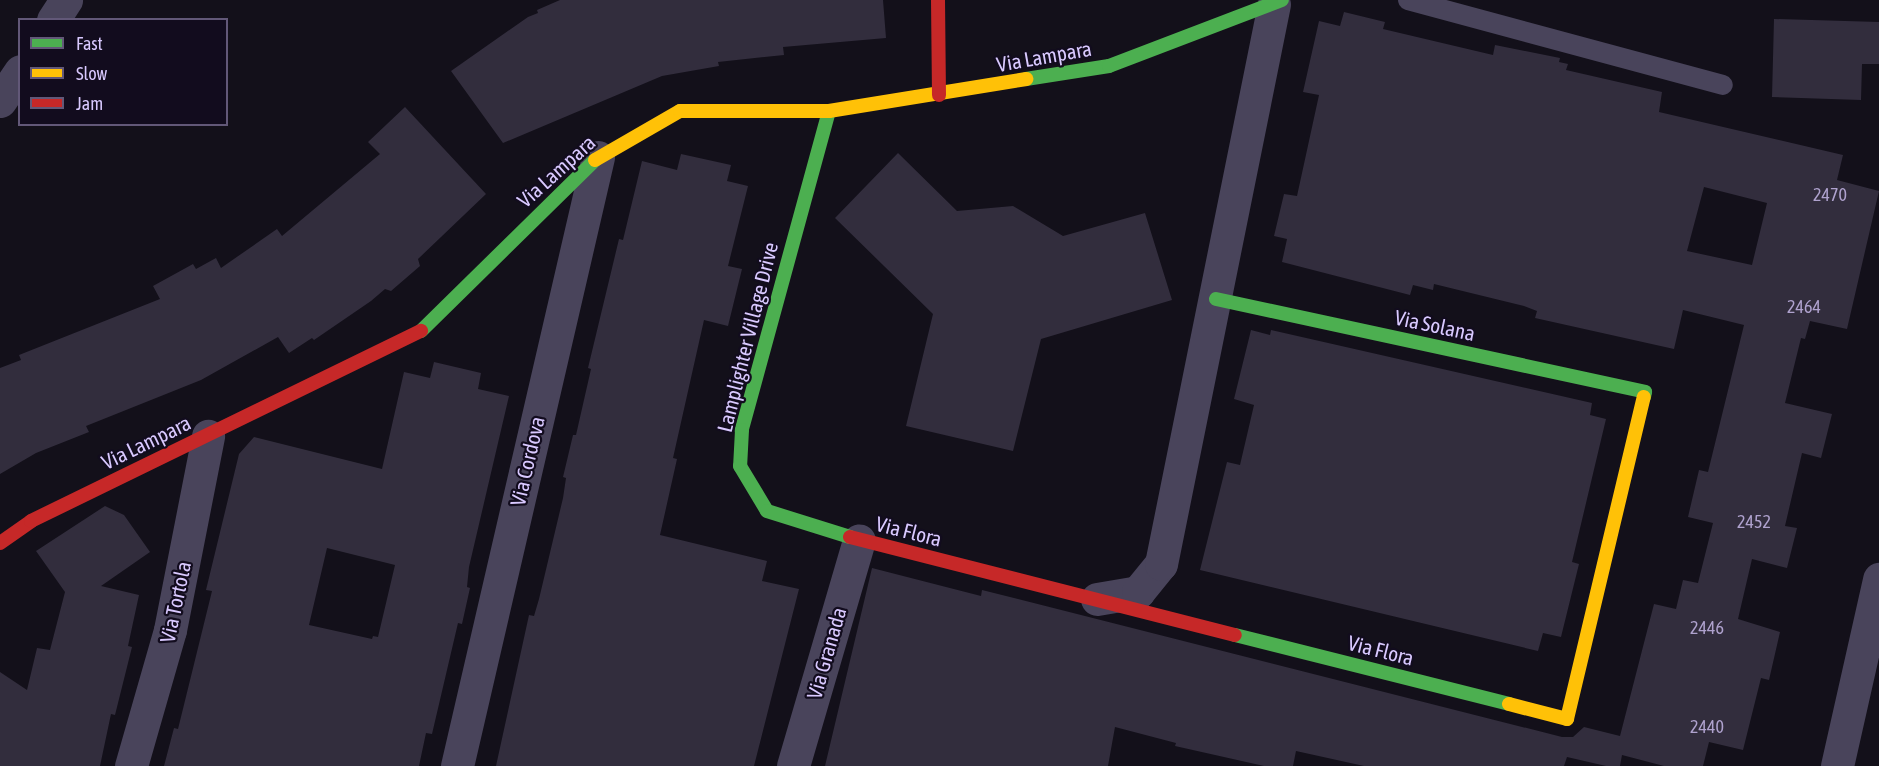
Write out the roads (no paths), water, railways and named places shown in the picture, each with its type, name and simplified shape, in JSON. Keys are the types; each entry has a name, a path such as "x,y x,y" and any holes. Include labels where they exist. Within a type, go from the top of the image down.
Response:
{"street":[{"path":"54,18 66,0"},
{"path":"938,0 939,95"},
{"path":"1097,599 1138,592 1161,564 1278,2"},
{"name":"Via Lampara","path":"0,543 30,521 418,334 598,157 680,111 830,111 1109,66 1278,2"},
{"path":"0,101 18,74"},
{"name":"Lamplighter Village Drive","path":"830,111 742,430 740,466 768,512 859,540"},
{"name":"Via Cordova","path":"457,766 598,157"},
{"name":"Via Solana","path":"1216,299 1645,392"},
{"name":"Via Flora","path":"859,540 1567,719 1645,392"},
{"name":"Via Tortola","path":"131,766 170,630 208,436"},
{"name":"Via Granada","path":"793,766 859,540"},
{"path":"1837,766 1873,622 1879,579"}],"lane":[{"path":"1408,0 1723,85"}]}
